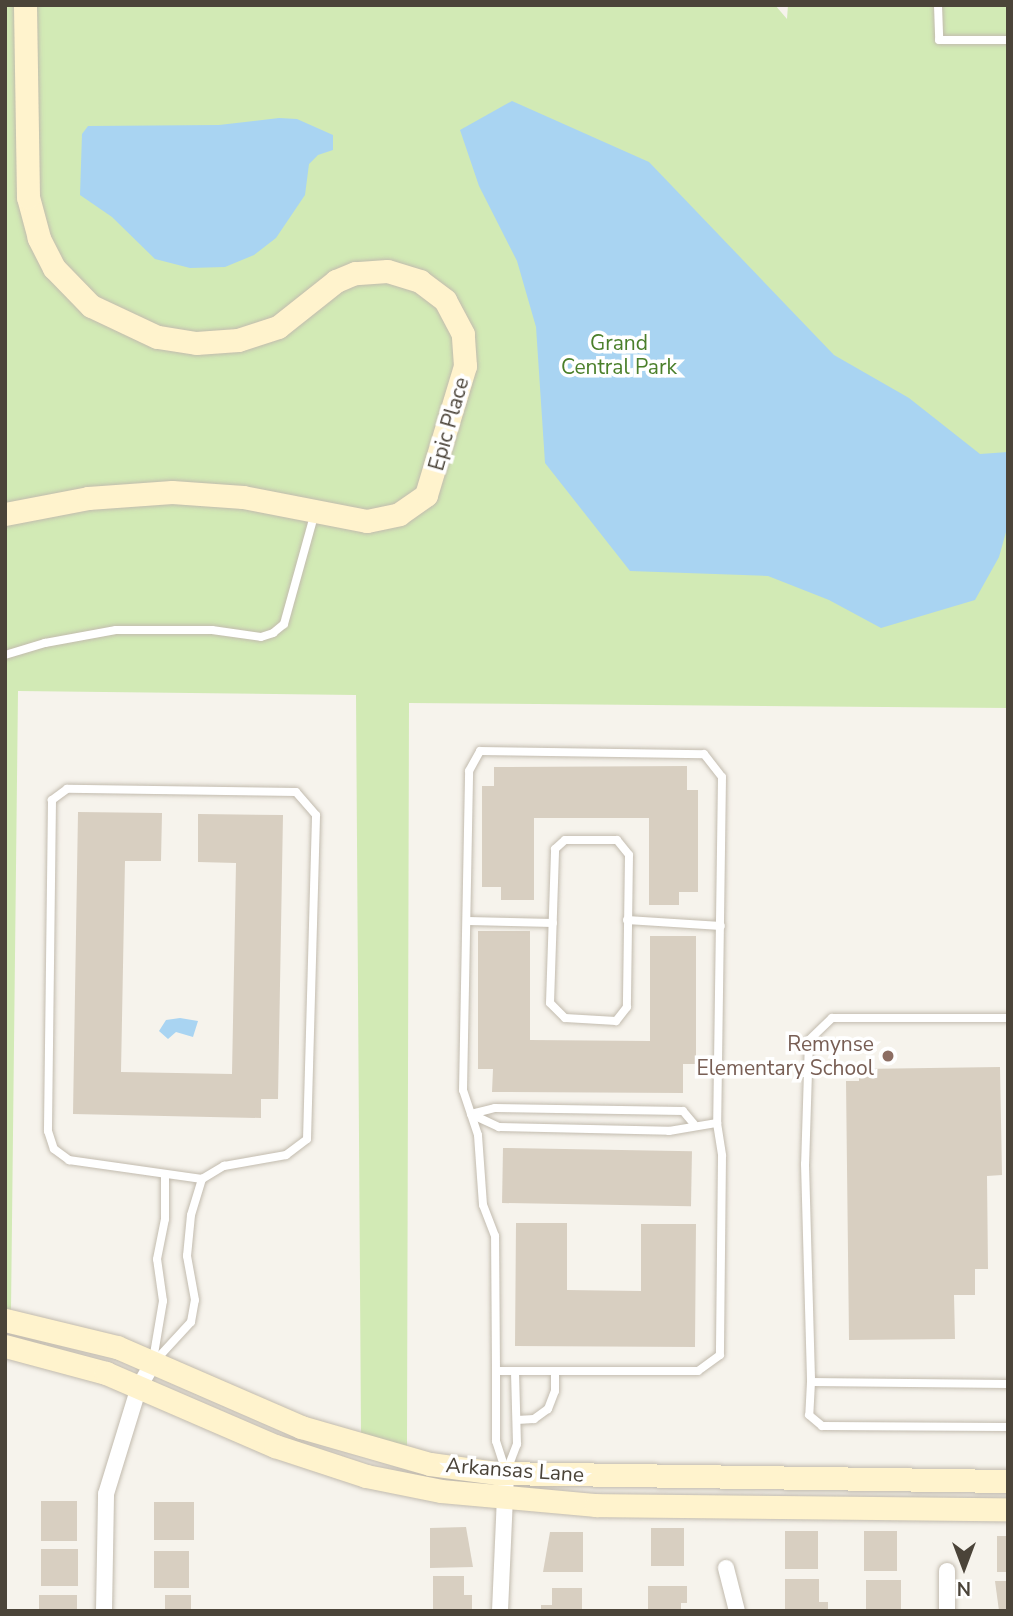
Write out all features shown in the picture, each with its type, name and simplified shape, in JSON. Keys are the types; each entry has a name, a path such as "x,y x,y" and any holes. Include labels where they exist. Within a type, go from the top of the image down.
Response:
{"main road":[{"name":"Epic Place","path":"5,514 88,498 172,492 243,497 367,522 399,514 426,495 465,366 463,334 454,311 420,281 373,270 336,281 278,327 238,340 196,343 157,337 91,306 54,268 39,238 28,197 25,5"},
{"name":"Arkansas Lane","path":"5,1320 67,1332 153,1363 355,1446 430,1464 506,1473 1008,1481"},
{"name":"Arkansas Lane","path":"5,1346 70,1362 139,1387 275,1446 366,1476 505,1500 596,1505 1008,1508"}],"street":[{"path":"104,1611 106,1494 139,1387 153,1363"},
{"path":"500,1611 506,1473"},
{"path":"726,1567 737,1611"},
{"path":"947,1572 947,1611"}],"lane":[{"path":"938,5 939,40 1008,40"},
{"path":"5,655 44,643 116,630 160,627 261,637 274,634 284,624 315,512"},
{"path":"496,1371 698,1371 720,1355 722,1156 717,1123 722,777 704,754 481,751 469,771 463,1090 478,1135 483,1205 495,1236 496,1441 506,1473"},
{"path":"67,789 296,792 316,816 307,1139 286,1155 224,1166 202,1179 69,1160 54,1149 48,1130 52,800 67,789"},
{"path":"565,840 617,840 629,855 627,920 627,1007 616,1021 565,1018 550,1003 555,849 565,840"},
{"path":"627,920 721,926"},
{"path":"468,921 553,922"},
{"path":"1008,1018 832,1018 809,1041 806,1164 809,1415 822,1426 1008,1427"},
{"path":"471,1114 495,1108 682,1111 694,1124"},
{"path":"471,1114 499,1127 669,1131 694,1124 717,1123"},
{"path":"153,1363 163,1301 157,1259 165,1219 165,1175"},
{"path":"153,1363 191,1322 195,1300 187,1256 191,1215 202,1179"},
{"path":"506,1473 517,1444 516,1371"},
{"path":"517,1420 534,1419 548,1409 555,1391 555,1371"},
{"path":"810,1382 1008,1384"}],"green space":[{"name":"Grand Central Park","path":"5,5 775,5 787,19 788,5 1008,5 1008,708 409,703 407,1447 361,1433 356,695 18,691 11,1311 5,1310"}],"water":[{"path":"512,101 649,162 834,355 909,398 980,454 1008,452 1008,525 999,557 975,600 881,628 829,600 768,576 630,571 545,463 536,327 517,261 479,186 460,130"},
{"path":"279,118 297,119 333,135 333,150 318,155 309,164 305,195 276,238 254,255 225,267 190,268 155,259 112,217 80,195 82,134 88,126 219,125"},
{"path":"180,1018 198,1021 193,1037 176,1032 168,1039 159,1031 166,1020"}],"building":[{"path":"687,766 687,790 698,790 698,892 679,892 679,905 649,905 649,818 534,818 534,900 501,900 501,887 482,887 482,786 494,786 494,767"},
{"path":"78,812 162,813 161,861 125,861 121,1072 232,1074 236,863 198,862 198,814 283,815 278,1099 261,1099 261,1118 73,1114"},
{"path":"478,931 530,931 530,1040 650,1041 650,936 696,936 696,1064 683,1064 683,1093 492,1092 493,1069 478,1069"},
{"path":"1000,1067 1002,1175 987,1176 988,1269 975,1269 975,1295 954,1295 955,1339 849,1340 846,1081 859,1081 859,1069"},
{"path":"503,1148 692,1151 691,1206 502,1203"},
{"path":"516,1223 567,1223 567,1290 641,1291 641,1224 696,1224 695,1347 515,1346"},
{"path":"41,1501 77,1501 77,1541 41,1541"},
{"path":"154,1502 194,1502 194,1540 154,1540"},
{"path":"466,1527 473,1567 430,1568 430,1528"},
{"path":"651,1528 684,1528 684,1566 651,1566"},
{"path":"785,1531 818,1531 818,1569 785,1569"},
{"path":"864,1531 897,1531 897,1571 864,1571"},
{"path":"550,1532 583,1532 583,1572 543,1572"},
{"path":"997,1536 1008,1536 1008,1572 997,1572"},
{"path":"41,1549 78,1549 78,1586 41,1586"},
{"path":"154,1551 189,1551 189,1588 154,1588"},
{"path":"433,1576 464,1576 464,1595 472,1595 472,1611 433,1611"},
{"path":"785,1579 819,1579 819,1602 828,1602 828,1611 785,1611"},
{"path":"866,1580 901,1580 901,1611 866,1611"},
{"path":"995,1581 1008,1581 1008,1611 999,1611"},
{"path":"648,1586 687,1586 687,1603 681,1603 681,1611 648,1611"},
{"path":"552,1588 582,1588 582,1611 541,1611 541,1605 552,1605"},
{"path":"39,1595 77,1595 77,1611 39,1611"},
{"path":"165,1595 191,1595 191,1611 165,1611"}],"place":[{"name":"Remynse Elementary School","path":"888,1056"}]}
